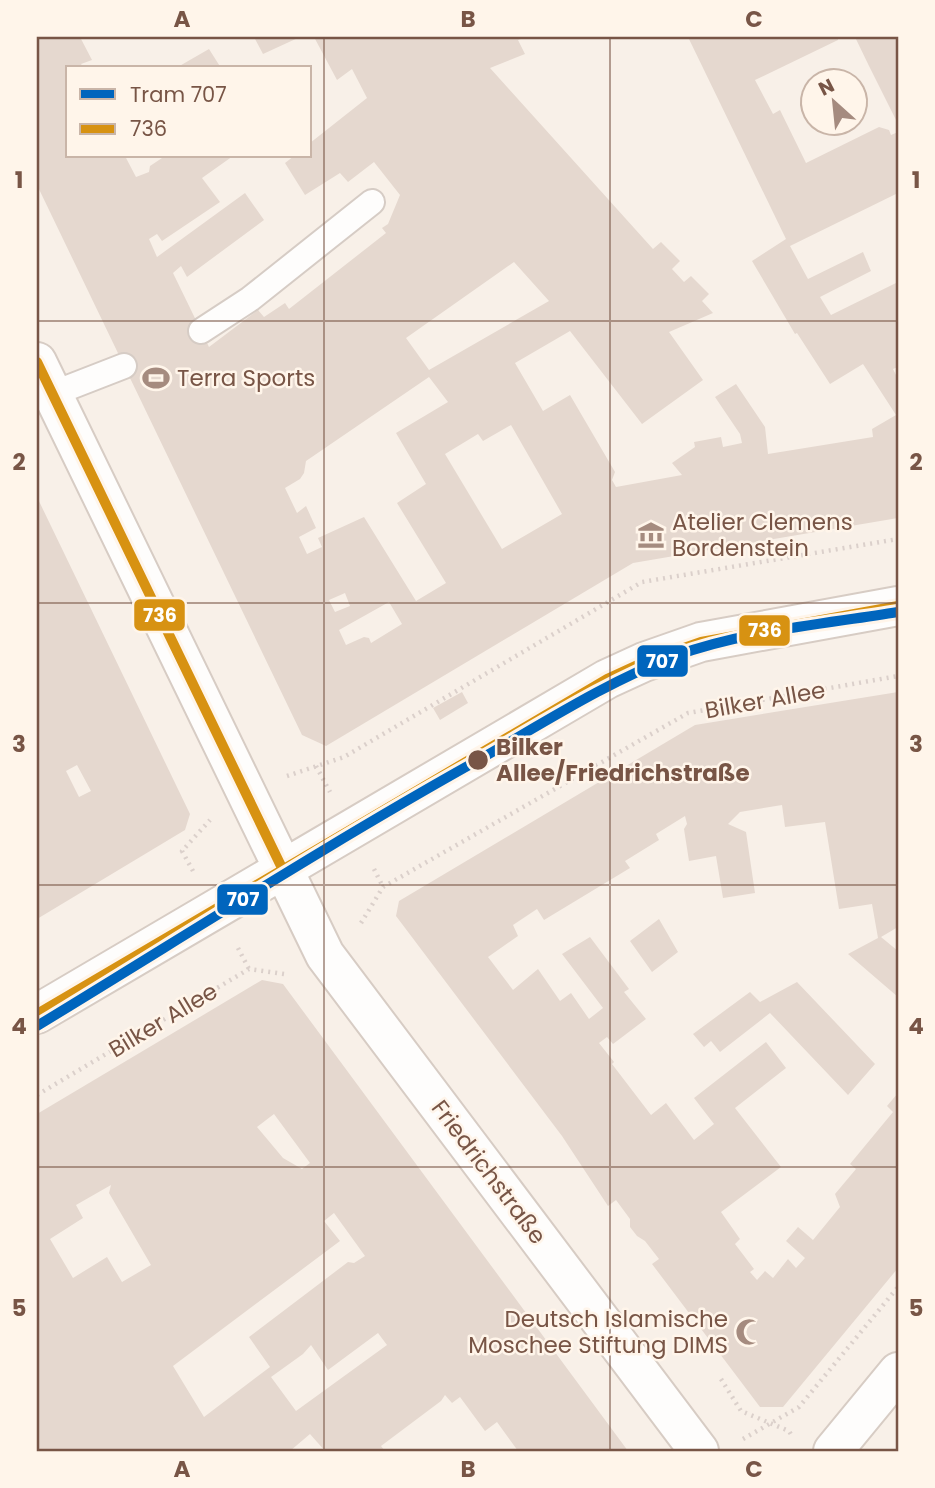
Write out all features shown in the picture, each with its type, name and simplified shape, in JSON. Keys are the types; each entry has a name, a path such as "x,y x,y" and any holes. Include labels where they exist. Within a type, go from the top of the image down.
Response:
{"main road":[{"name":"Friedrichstraße","path":"44,378 325,956 699,1451"},
{"path":"37,1014 286,877 571,700 644,662 701,642 898,606"},
{"path":"832,1451 898,1372"}],"lane":[{"path":"201,331 250,299 372,202"},
{"path":"44,378 124,366"}],"path":[{"name":"Bilker Allee","path":"360,925 383,887 688,713 898,676"},
{"path":"316,765 329,789"},
{"path":"191,866 182,851 215,814"},
{"path":"371,864 383,887"},
{"path":"238,949 249,969 296,976"},
{"name":"Bilker Allee","path":"37,1095 249,969"},
{"path":"740,1443 745,1436 799,1407 898,1287"},
{"path":"721,1379 741,1410 789,1431 792,1436"}],"building":[{"path":"37,37 80,37 92,60 81,64 82,66 66,66 66,158 126,158 136,177 149,172 150,166 162,158 230,158 202,178 220,202 162,241 157,234 149,239 157,257 245,193 264,220 187,277 181,266 173,273 209,347 258,310 264,317 285,303 289,309 386,233 382,228 388,224 400,195 374,162 348,182 340,173 305,195 285,163 291,158 312,158 312,141 367,98 352,69 337,80 314,37 526,37 518,40 525,54 490,68 653,249 661,242 680,261 672,269 684,282 691,276 709,294 702,301 713,313 669,332 703,380 642,424 570,331 515,363 543,411 570,395 615,472 612,480 616,487 682,475 672,463 695,447 694,442 721,437 723,447 742,443 740,434 715,397 736,384 765,427 768,454 873,437 872,429 896,415 863,364 830,384 797,333 795,334 752,261 786,239 688,37 838,37 838,40 755,80 773,114 780,110 806,163 861,136 869,136 869,132 879,127 889,130 891,135 898,132 898,193 790,246 808,279 863,252 871,271 820,297 831,315 898,282 898,367 893,369 898,379 898,518 633,563 326,746 302,735 37,185","holes":["514,262 549,301 429,370 406,338","429,377 448,402 396,433 426,484 397,503 446,583 416,601 364,517 318,538 322,547 307,554 299,537 316,528 306,506 297,513 285,488 300,479 306,461","511,425 562,514 502,549 445,454 478,434 483,441","345,593 350,606 335,612 329,600","389,602 402,624 371,643 369,638 364,637 346,645 339,630"]},
{"path":"254,37 300,37 263,54"},
{"path":"855,37 898,37 898,124"},
{"path":"209,49 220,66 179,66"},
{"path":"37,497 190,814 185,830 37,919","holes":["77,765 91,791 79,797 66,771"]},
{"path":"462,692 468,703 440,720 433,708"},
{"path":"898,692 898,927 881,937 898,951 898,997 848,954 878,938 872,904 839,909 825,822 785,827 782,805 740,812 728,824 746,832 755,893 723,898 716,856 689,861 684,829 687,824 685,816 656,834 659,840 625,861 630,868 544,920 537,909 513,925 518,936 488,957 513,990 538,969 560,1001 571,993 589,1019 603,1008 562,954 590,937 629,989 624,992 646,1019 613,1044 607,1037 599,1043 651,1115 666,1103 694,1140 714,1124 694,1098 766,1042 786,1068 735,1108 781,1167 721,1212 740,1239 735,1244 754,1269 750,1272 757,1280 765,1271 773,1278 788,1259 796,1268 805,1258 786,1241 798,1227 813,1240 840,1207 835,1194 856,1169 850,1164 893,1112 887,1106 898,1093 898,1268 783,1407 760,1407 652,1264 659,1259 630,1227 630,1219 616,1200 608,1206 562,1136 396,916 399,901 695,725"},
{"path":"659,919 678,952 652,972 630,941"},
{"path":"262,980 283,984 628,1451 518,1451 497,1422 485,1431 460,1397 452,1403 445,1395 441,1401 381,1446 385,1451 325,1451 310,1434 290,1451 37,1451 37,1114","holes":["274,1114 310,1163 302,1169 283,1158 257,1127","111,1185 109,1193 151,1265 122,1282 107,1257 73,1278 50,1239 83,1218 76,1205","334,1213 365,1256 354,1263 348,1262 249,1337 270,1367 204,1417 173,1366 340,1241 324,1221","378,1333 387,1345 296,1411 271,1377 311,1345 328,1370"]},
{"path":"797,982 875,1064 848,1095 770,1013 720,1052 711,1041 704,1047 693,1034 750,992 760,1002"}],"tram line":[{"name":"707","path":"37,1026 370,823 625,678 675,656 728,640 898,612"}],"transit line":[{"name":"736","path":"37,362 282,868"},
{"name":"736","path":"37,1014 607,679 644,662 701,642 898,606"}],"place":[{"name":"Terra Sports","path":"156,378"},
{"name":"Atelier Clemens Bordenstein","path":"651,535"},
{"name":"Bilker Allee/Friedrichstraße","path":"478,760"},
{"name":"Deutsch Islamische Moschee Stiftung DIMS","path":"749,1332"}]}
